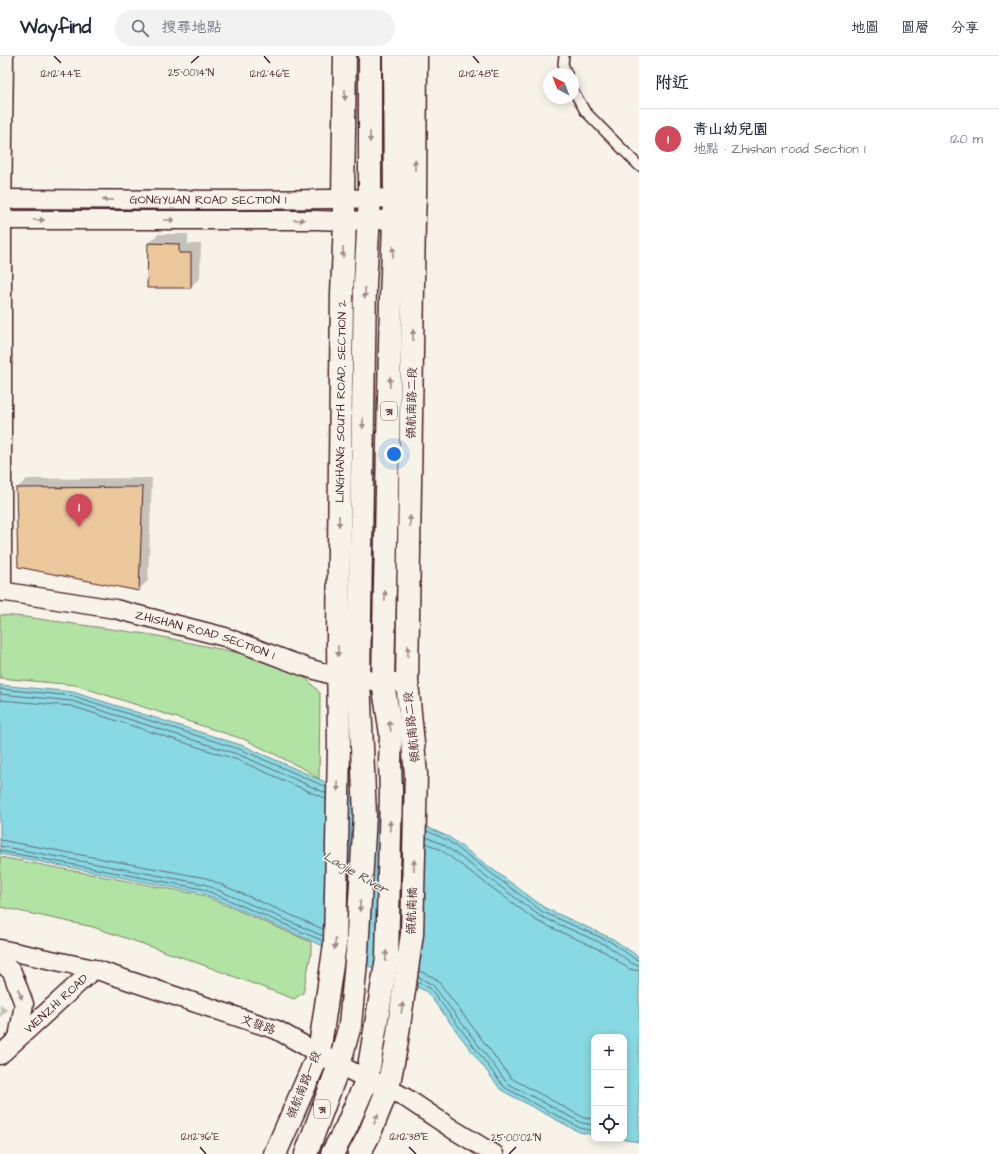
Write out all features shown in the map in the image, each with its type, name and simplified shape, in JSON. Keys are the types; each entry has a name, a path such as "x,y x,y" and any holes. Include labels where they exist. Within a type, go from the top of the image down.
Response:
{"street":[{"path":"1,592 1,199 4,56"},
{"name":"LINGHANG SOUTH ROAD, SECTION 2","path":"324,1013 335,944 339,747 349,678 338,636 345,56"},
{"name":"31","path":"349,678 370,198 370,56"},
{"name":"領航南路二段","path":"394,56 405,208 407,682 416,774"},
{"name":"領航南路二段","path":"390,764 391,734 383,682 391,299 405,208 416,56"},
{"name":"GONGYUAN ROAD SECTION 1","path":"1,199 241,200 370,198 405,208"},
{"name":"GONGYUAN ROAD SECTION 1","path":"1,220 344,221 368,220 405,208"},
{"name":"ZHISHAN ROAD SECTION 1","path":"1,592 122,611 225,637 305,667 349,678 383,682 407,682"},
{"name":"領航南路一段","path":"306,1154 340,1065 350,1025 357,951 365,815 363,755 349,678"},
{"name":"領航南橋","path":"367,1079 387,958 391,792 390,764"},
{"name":"領航南橋","path":"388,1088 396,1047 412,934 416,774"},
{"name":"文發路","path":"0,949 94,969 277,1030 340,1065 406,1098 454,1130 494,1154"},
{"path":"0,961 12,972 24,1004 18,1038"},
{"name":"WENZHI ROAD","path":"0,1054 94,969"},
{"name":"領航南路一段","path":"275,1154 319,1053 324,1013"},
{"name":"31","path":"332,1154 346,1128 367,1079"},
{"name":"31","path":"359,1154 370,1135 388,1088"}],"lane":[{"path":"564,56 565,68"},
{"path":"579,100 585,110 639,166"}],"green space":[{"path":"0,615 25,617 153,635 267,659 307,679 320,693 319,779 306,770 246,740 75,685 0,678"},
{"path":"0,857 202,895 311,942 311,954 303,993 294,999 187,959 93,927 0,907"}],"water":[{"name":"Laojie River","path":"0,685 73,692 244,746 449,837 545,908 613,939 639,957 639,1142 627,1140 627,1034 591,1034 591,1134 579,1132 501,1090 426,991 202,893 0,854"}],"building":[{"path":"148,243 179,244 179,253 191,253 191,288 147,288"},
{"path":"143,487 139,591 18,567 16,488"}],"place":[{"name":"青山幼兒園","path":"79,527"}]}
